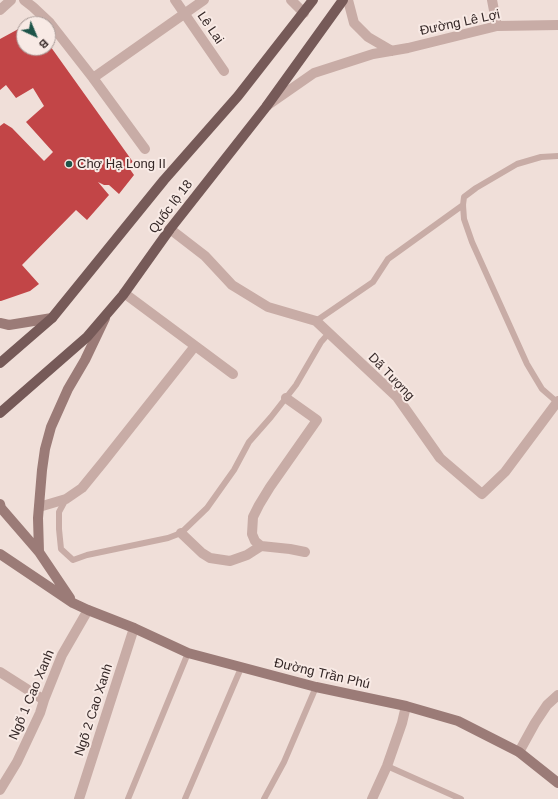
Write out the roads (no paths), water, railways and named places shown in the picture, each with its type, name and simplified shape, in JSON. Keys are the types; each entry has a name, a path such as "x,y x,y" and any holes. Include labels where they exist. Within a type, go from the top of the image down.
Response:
{"main road":[{"name":"Quốc lộ 18","path":"0,363 52,318 164,180 238,96 313,0"},
{"name":"Quốc lộ 18","path":"0,413 87,337 108,313 170,230 266,107 343,0"},
{"path":"39,552 38,518 42,463 51,427 68,389 85,360 108,313"},
{"path":"0,323 9,324 52,318"},
{"path":"0,504 1,508 39,552 73,603"},
{"name":"Đường Trần Phú","path":"0,554 73,603 134,628 188,653 316,687 406,706 458,721 519,752 558,782"}],"street":[{"path":"0,10 11,0"},
{"path":"24,0 50,23 93,78 145,149"},
{"name":"Lê Lai","path":"175,0 224,71"},
{"path":"93,78 204,0"},
{"path":"291,0 304,13"},
{"path":"304,13 307,0"},
{"path":"348,0 354,23 368,37 392,51"},
{"path":"492,0 497,26"},
{"name":"Đường Lê Lợi","path":"266,107 314,73 372,54 392,51 497,26 558,25"},
{"name":"Dã Tượng","path":"170,230 205,256 232,285 268,307 316,321 396,397 440,458 482,494 505,472 558,401"},
{"path":"124,293 233,374"},
{"path":"39,507 66,499 82,488 195,346"},
{"path":"286,398 317,420 258,505 253,517 252,534 255,541 261,546 305,552"},
{"path":"181,533 202,553 210,558 230,561 247,555 261,546"},
{"name":"Ngõ 1 Cao Xanh","path":"0,790 17,762 40,713 62,655 88,610"},
{"name":"Ngõ 2 Cao Xanh","path":"79,799 134,628"},
{"path":"0,672 44,700"},
{"path":"519,752 547,705 558,695"},
{"path":"372,799 387,766 402,723 406,706"}],"lane":[{"path":"558,156 541,157 517,164 476,188 464,197 463,206 464,219 472,242 527,364 542,389 558,401"},
{"path":"316,321 373,282 388,259 463,206"},
{"path":"66,499 59,512 61,549 73,560 87,555 168,538 181,533 206,508 234,470 249,442 296,385 321,342 329,334"},
{"path":"128,799 188,653"},
{"path":"185,799 241,668"},
{"path":"264,799 284,762 316,687"},
{"path":"387,766 461,799"}],"place":[{"name":"Chợ Hạ Long II","path":"69,164"}]}
